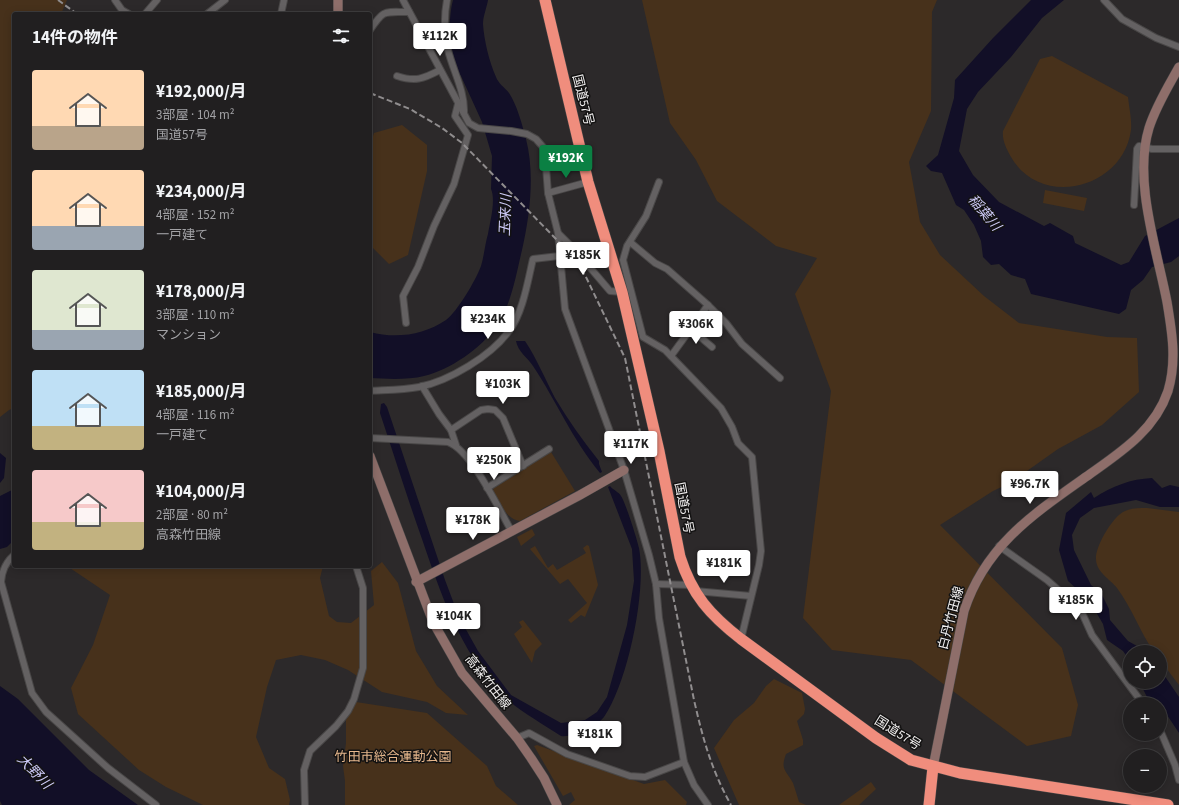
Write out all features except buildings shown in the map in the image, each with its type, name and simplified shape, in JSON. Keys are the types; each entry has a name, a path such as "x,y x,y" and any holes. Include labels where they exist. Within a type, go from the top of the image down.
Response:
{"highway":[{"name":"国道57号","path":"545,0 588,182 622,292 680,557 693,588 710,612 741,639 892,748 911,760 933,767 968,774 1167,805"},
{"path":"929,805 933,767"}],"main road":[{"path":"338,0 338,12"},
{"path":"1145,147 1149,128 1156,108 1179,67"},
{"name":"白丹竹田線","path":"933,767 964,611 977,579 999,546 1037,513 1134,441 1151,423 1168,391 1174,356 1172,329 1149,213 1144,174 1145,147"},
{"name":"高森竹田線","path":"372,461 432,622 462,673 517,738 544,778 557,805"},
{"path":"416,582 512,532 624,470"}],"street":[{"path":"115,0 122,10 126,12"},
{"path":"147,12 157,0"},
{"path":"210,12 225,0"},
{"path":"281,12 284,0"},
{"path":"402,0 469,124 478,128 527,134 536,139 543,147 545,154 548,193 558,234 565,309 624,470 649,555 656,584 659,618 684,762 694,785 708,805"},
{"path":"447,0 445,10 447,48 464,100 464,114"},
{"path":"1104,0 1122,19 1156,38 1179,47"},
{"path":"372,27 380,15 386,12 408,12"},
{"path":"397,76 407,79 424,79 440,70"},
{"path":"406,323 402,296 418,267 434,226 454,184 466,146 468,135 456,116 458,104"},
{"path":"1134,205 1136,153 1140,146 1152,149 1179,149"},
{"path":"548,193 588,182"},
{"path":"659,182 646,216 630,242 623,260 643,336 665,350 721,408 732,427 738,443 752,458 761,551 741,639"},
{"path":"558,234 575,250 610,291 622,292"},
{"path":"630,242 655,263 668,269 708,305 726,323 742,344 780,378"},
{"path":"372,390 422,386 448,377 487,353 510,331 527,287 533,259 559,256"},
{"path":"671,356 693,331 708,305"},
{"path":"693,331 707,329"},
{"path":"693,331 712,347"},
{"path":"422,386 439,414 452,430 456,445 480,474 512,532"},
{"path":"452,430 481,410 495,410 502,418 523,466"},
{"path":"372,438 448,442 456,445"},
{"path":"487,488 549,449"},
{"path":"999,546 1047,580 1072,602 1083,615 1092,635 1137,697"},
{"path":"12,557 2,570 1,582 32,693 46,712 108,768 156,805"},
{"path":"305,805 304,770 310,751 348,712 363,668 363,588 357,568"},
{"path":"656,584 752,596"},
{"path":"517,738 529,733 567,754 630,776 645,777 684,762"},
{"path":"1165,741 1175,765 1179,780"}],"green space":[{"path":"0,0 67,0 62,12 12,12 12,409 0,417"},
{"path":"642,0 937,0 932,12 931,111 909,162 920,222 940,255 984,296 1019,323 1107,337 1137,338 1139,392 1102,425 1058,449 1010,483 993,491 940,525 1062,648 1078,705 1071,736 1027,746 911,660 832,650 803,618 831,391 795,294 817,258 776,246 717,201 696,160 670,123"},
{"path":"1052,56 1128,97 1131,130 1125,150 1113,166 1097,178 1079,185 1060,187 1041,183 1024,173 1011,157 1004,141 1003,131 1040,59"},
{"path":"402,125 427,145 427,171 408,255 389,264 372,247 372,140 374,133"},
{"path":"1045,190 1087,198 1084,211 1043,203"},
{"path":"551,452 575,491 520,521 515,520 507,514 500,504 493,490 494,488"},
{"path":"1135,508 1179,512 1179,685 1167,669 1167,645 1150,645 1117,588 1101,572 1097,564 1096,554 1098,547 1109,526 1123,512"},
{"path":"532,529 535,535 521,546 517,537"},
{"path":"587,545 589,546 598,585 585,617 581,615 571,623 568,620 587,603 568,579 560,584 530,549 535,546 548,568 553,564 557,570 586,553 583,548"},
{"path":"382,562 398,583 416,651 437,686 468,715 446,713 427,702 382,692 348,670 325,660 301,655 276,660 267,687 256,737 269,768 285,779 290,800 289,805 203,805 166,787 139,770 78,714 71,688 93,645 110,595 70,568 322,568 320,578 329,616 337,622 351,623 374,605 371,571"},
{"path":"523,620 542,644 535,651 532,663 514,634 522,627 519,622"},
{"path":"774,679 802,693 805,709 804,714 797,721 803,740 803,745 786,754 784,759 784,767 793,783 799,802 806,805 739,805 714,748 734,720 754,703 766,686"},
{"name":"竹田市総合運動公園","path":"356,702 427,713 487,766 496,786 518,805 345,805 345,781 343,766 346,743 346,720"},
{"path":"537,745 644,784 665,780 687,802 686,805 569,805 575,800 571,792 563,796 534,746"},
{"path":"871,782 876,789 859,805 839,805"}],"water":[{"name":"玉来川","path":"453,0 488,0 483,24 484,37 489,57 497,79 509,93 514,103 523,127 529,152 531,180 529,209 522,250 506,310 496,327 482,343 464,357 434,373 404,379 372,378 372,332 390,335 410,334 428,329 446,320 461,303 471,287 479,272 483,258 493,205 491,189 492,156 482,122 453,61 450,40 451,8"},
{"name":"稲葉川","path":"1031,0 1064,0 1042,18 1011,57 978,92 967,109 959,151 973,175 999,202 1044,226 1050,223 1073,236 1075,243 1121,265 1129,262 1145,236 1179,218 1179,256 1171,262 1152,267 1143,280 1131,290 1126,309 1119,314 1031,294 1025,279 1011,275 999,264 991,265 983,257 981,241 974,225 964,210 956,205 942,173 931,171 926,166 938,155 954,98 955,80 993,38"},
{"path":"516,341 525,341 555,398 587,446 599,461 602,472 600,473 581,447 542,380 517,345"},
{"path":"384,403 387,407 445,580 459,617 478,651 511,695 561,723 585,720 597,712 607,697 627,625 634,581 632,549 608,487 610,486 620,495 634,530 639,548 641,566 638,611 634,635 621,682 604,717 596,724 584,731 561,736 521,710 499,692 485,676 473,658 462,639 444,600 411,508 380,413 381,404"},
{"path":"0,453 6,458 4,478 0,483"},
{"path":"1152,478 1162,488 1170,485 1179,487 1179,507 1160,507 1136,500 1094,508 1080,518 1072,535 1074,550 1091,585 1101,593 1109,609 1110,620 1128,641 1135,645 1123,645 1123,651 1107,640 1103,624 1089,600 1068,581 1059,550 1066,513 1091,492 1094,498 1122,484"},
{"path":"12,490 12,542 7,547 0,549 0,496"},
{"path":"1167,679 1179,697 1179,733 1167,715 1167,697 1147,697 1143,689 1167,689"},
{"name":"大野川","path":"0,686 18,699 89,770 138,805 2,805 0,801"}],"railway":[{"path":"58,0 74,12"},
{"path":"372,94 410,109 442,128 462,143 558,241 585,275 625,358 697,714 704,741 713,766 731,805"}]}
